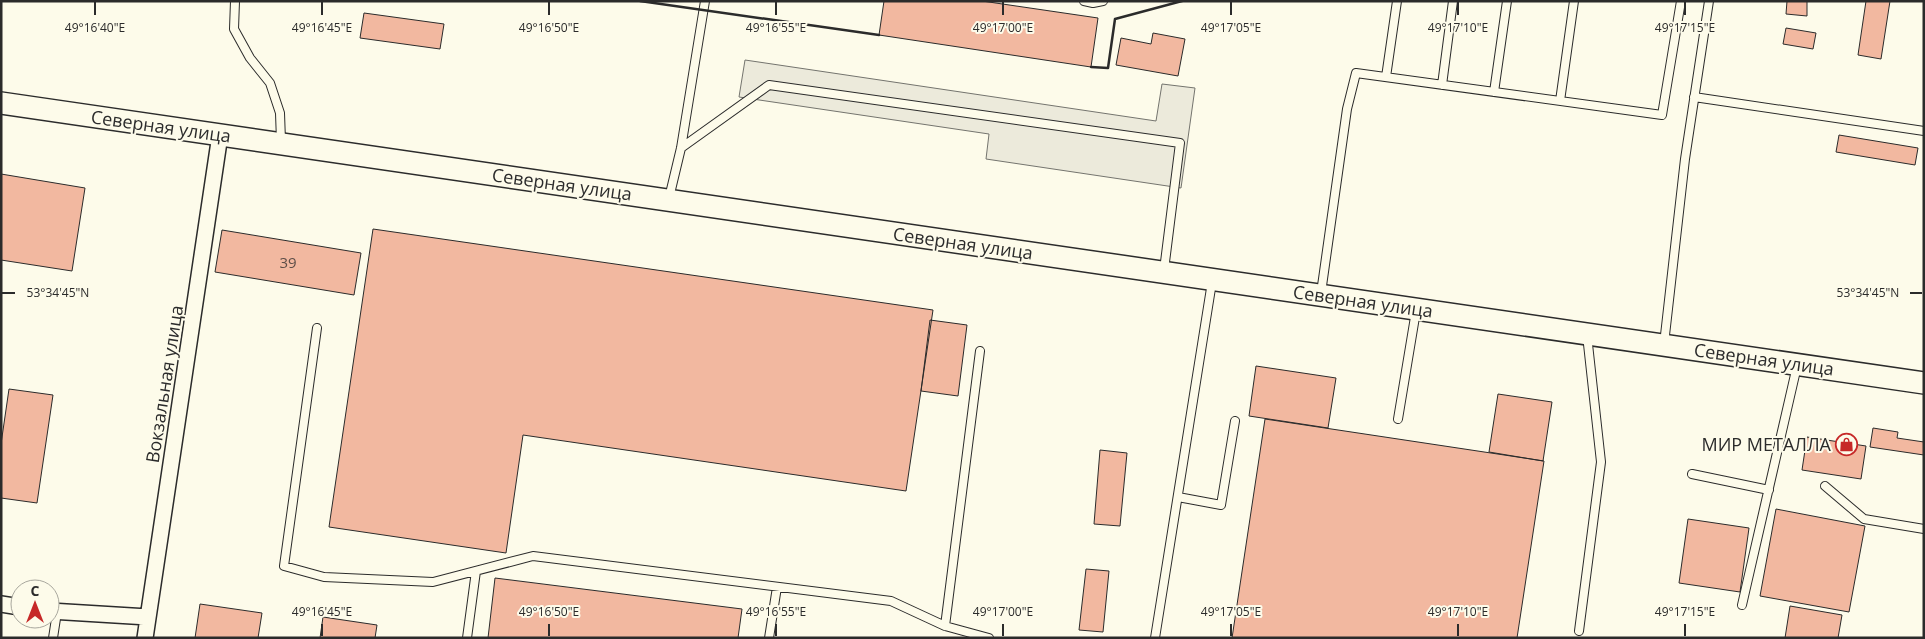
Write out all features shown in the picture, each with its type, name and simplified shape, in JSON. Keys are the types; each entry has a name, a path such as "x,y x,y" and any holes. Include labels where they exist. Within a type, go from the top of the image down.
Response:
{"main road":[{"name":"Северная улица","path":"1,103 1664,344 1924,384"}],"street":[{"name":"Вокзальная улица","path":"145,638 220,135"},
{"path":"60,612 148,616"}],"lane":[{"path":"235,1 234,29 250,58 270,83 280,113 282,143"},
{"path":"668,200 681,148 705,1"},
{"path":"1084,1 1093,3 1103,1"},
{"path":"1386,77 1397,1"},
{"path":"1442,85 1453,1"},
{"path":"1494,92 1508,1"},
{"path":"1560,101 1574,1"},
{"path":"1321,295 1347,109 1356,73 1662,115 1681,1"},
{"path":"1664,344 1685,158 1709,1"},
{"path":"681,148 769,85 1180,143 1164,272"},
{"path":"1694,97 1924,131"},
{"path":"1155,638 1213,279"},
{"path":"1398,419 1416,309"},
{"path":"317,328 284,566 324,577 433,582 533,556 891,601 945,626 989,638"},
{"path":"1579,631 1601,462 1587,333"},
{"path":"945,626 980,351"},
{"path":"1742,605 1798,364"},
{"path":"1178,498 1221,506 1235,421"},
{"path":"1692,474 1769,490"},
{"path":"1825,486 1864,520 1924,529"},
{"path":"467,638 476,571"},
{"path":"770,638 777,587"}],"shaded area":[{"path":"745,60 1156,121 1162,84 1195,88 1181,188 986,159 989,134 739,97"}],"building":[{"path":"884,1 982,1 1098,18 1091,67 879,35"},
{"path":"1787,1 1807,1 1807,16 1786,14"},
{"path":"1866,1 1890,1 1881,59 1858,55"},
{"path":"364,13 444,24 440,49 360,38"},
{"path":"1786,28 1816,33 1813,49 1783,44"},
{"path":"1153,33 1185,39 1178,76 1116,65 1121,38 1151,44"},
{"path":"1839,135 1918,148 1915,165 1836,152"},
{"path":"1,174 85,188 72,271 1,260"},
{"path":"373,229 933,310 906,491 523,435 506,553 329,527"},
{"path":"222,230 361,253 354,295 215,272"},
{"path":"930,320 967,325 958,396 921,391"},
{"path":"1256,366 1336,378 1328,428 1249,416"},
{"path":"9,389 53,395 37,503 1,498 1,444"},
{"path":"1498,394 1552,402 1543,461 1489,452"},
{"path":"1265,419 1544,461 1517,638 1232,638"},
{"path":"1873,428 1898,432 1897,438 1924,442 1924,455 1870,447"},
{"path":"1807,437 1866,446 1861,479 1802,470"},
{"path":"1100,450 1127,453 1120,526 1094,524"},
{"path":"1776,509 1865,526 1849,612 1760,596"},
{"path":"1688,519 1749,528 1740,592 1679,583"},
{"path":"1086,569 1109,571 1103,632 1079,630"},
{"path":"495,578 742,609 738,638 488,638"},
{"path":"200,604 262,613 258,638 195,638"},
{"path":"1790,606 1842,615 1838,638 1785,638"},
{"path":"323,617 377,625 375,638 320,638"}],"wall":[{"path":"640,1 879,35"},
{"path":"1091,67 1108,68 1115,19 1182,1"}],"place":[{"name":"МИР МЕТАЛЛА","path":"1847,444"}]}
